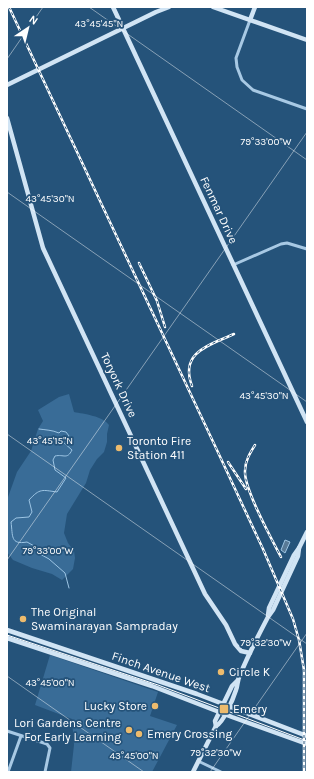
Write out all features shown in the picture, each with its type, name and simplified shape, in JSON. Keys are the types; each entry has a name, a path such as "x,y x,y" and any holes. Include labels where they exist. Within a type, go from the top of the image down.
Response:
{"street":[{"name":"Fenmar Drive","path":"113,7 307,422"},
{"path":"7,84 169,7"},
{"path":"213,7 307,40"},
{"path":"254,7 236,58 237,67 242,80 253,90 307,110"},
{"name":"Toryork Drive","path":"7,118 43,248 205,594 226,625 235,644 240,649 244,648 249,652"},
{"path":"233,265 281,244 287,243 307,249"},
{"path":"193,772 216,726 220,724 229,706 237,688 237,681 249,652 273,610 298,556 299,548 307,532"},
{"name":"Finch Avenue West","path":"7,630 229,706 307,736"},
{"name":"Finch Avenue West","path":"7,638 152,686 307,744"},
{"path":"216,726 214,721 220,712 232,686 237,681"},
{"path":"7,731 47,744 49,746 50,748 45,772"},
{"path":"8,772 21,736"},
{"path":"198,761 221,772"}],"shaded area":[{"path":"69,394 74,412 98,417 109,425 104,452 97,459 90,470 86,483 67,514 64,533 68,543 74,551 75,558 73,569 62,580 52,574 13,560 7,552 7,500 17,472 31,451 38,429 43,421 38,410 59,397"},
{"path":"285,540 290,542 285,553 281,550"},
{"path":"50,655 158,692 150,716 177,725 152,772 71,772 74,745 72,719 35,705"}],"waterway":[{"path":"39,429 59,433 61,431 66,432 69,436 63,442 72,450 67,456 55,456 53,460 55,470 66,478 57,492 42,491 36,493 29,500 32,512 29,517 16,518 11,522 12,535 15,541 22,543 27,542 36,547 40,554 49,559 65,573 69,588"}],"tram line":[{"path":"7,635 158,685 307,741"}],"railway":[{"path":"9,7 263,549 293,619 299,640 304,670 304,772"},
{"path":"139,263 157,301 165,327"},
{"path":"192,386 189,374 190,365 193,358 199,351 207,346 234,334"},
{"path":"255,445 246,464 246,479 253,501 281,557"},
{"path":"228,462 246,489"}],"place":[{"name":"Toronto Fire Station 411","path":"119,448"},
{"name":"The Original Swaminarayan Sampraday","path":"23,619"},
{"name":"Circle K","path":"221,672"},
{"name":"Lucky Store","path":"155,706"},
{"name":"Emery","path":"224,709"},
{"name":"Lori Gardens Centre For Early Learning","path":"129,730"},
{"name":"Emery Crossing","path":"139,734"}]}
